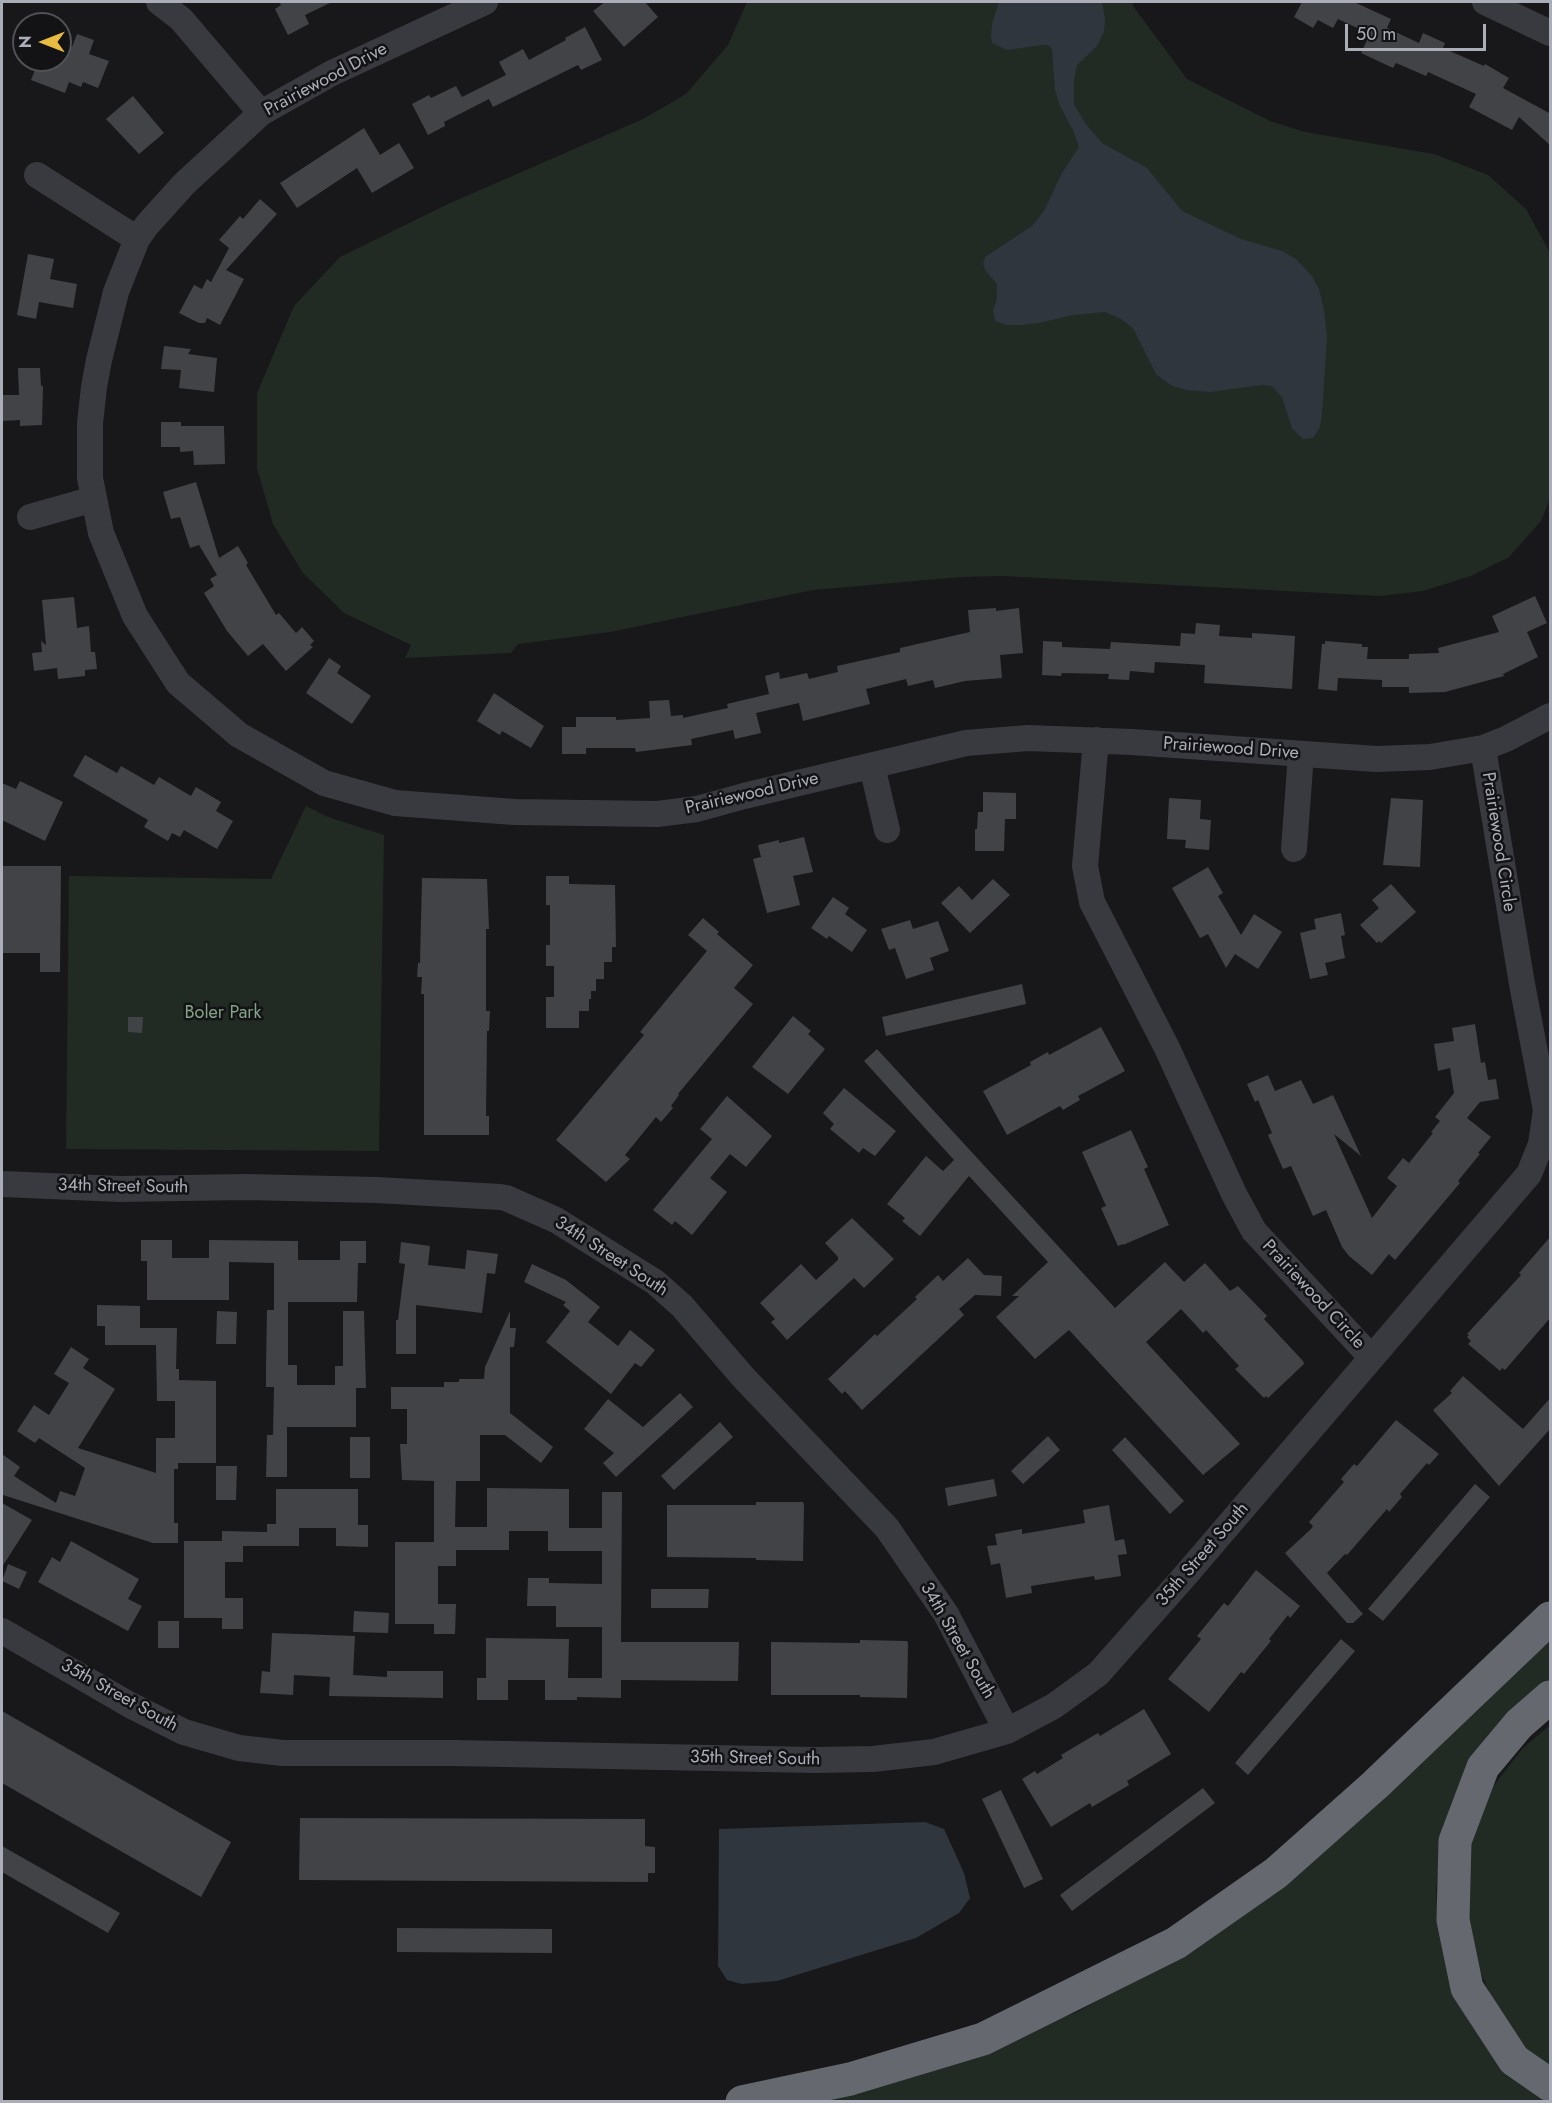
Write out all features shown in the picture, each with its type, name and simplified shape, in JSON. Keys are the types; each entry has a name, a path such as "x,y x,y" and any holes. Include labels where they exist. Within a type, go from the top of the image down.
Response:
{"highway":[{"path":"742,2102 850,2079 983,2039 1176,1943 1276,1873 1375,1785 1551,1618"},
{"path":"1551,1696 1519,1724 1483,1767 1455,1841 1453,1920 1467,1988 1514,2060 1551,2085"}],"street":[{"path":"159,2 182,20 261,113"},
{"name":"Prairiewood Drive","path":"485,2 332,73 261,113 184,184 147,225 137,239 116,292 94,387 90,423 90,478 101,533 135,616 178,683 239,735 324,783 395,803 514,812 657,814 697,809 966,743 1028,738 1096,740 1376,759 1430,757 1483,748 1551,716"},
{"path":"1485,2 1551,33"},
{"path":"37,175 137,239"},
{"path":"30,518 94,500"},
{"name":"Prairiewood Circle","path":"1096,740 1085,866 1092,902 1167,1048 1234,1194 1254,1231 1371,1357 1528,1174 1541,1144 1546,1110 1522,984 1483,748"},
{"path":"1294,849 1300,754"},
{"path":"872,766 887,830"},
{"name":"34th Street South","path":"2,1184 120,1189 246,1186 377,1190 506,1198 556,1220 655,1282 682,1306 742,1377 887,1528 946,1614 1007,1731"},
{"name":"35th Street South","path":"2,1631 129,1705 184,1732 239,1748 283,1753 453,1753 815,1760 873,1759 934,1752 1007,1731 1054,1706 1098,1674 1184,1577 1371,1357"}],"green space":[{"path":"747,2 1133,2 1133,6 1187,79 1270,121 1305,132 1434,154 1488,175 1526,209 1550,253 1550,499 1541,521 1509,557 1471,576 1423,591 1380,596 1003,576 961,577 813,590 610,632 518,644 511,653 405,658 411,645 344,613 303,573 273,524 257,468 257,393 294,306 340,257 448,204 643,119 686,94 728,45"},
{"name":"Boler Park","path":"306,806 328,817 384,835 379,1151 66,1149 69,876 271,879"},
{"path":"1550,1635 1550,1684 1440,1852 1436,1892 1439,1929 1528,2088 1549,2101 813,2102 984,2048 1079,2011 1183,1953"},
{"path":"1550,1725 1550,2072 1518,2042 1494,2003 1478,1967 1464,1916 1465,1868 1474,1827 1489,1792 1522,1749"}],"shaded area":[{"path":"999,2 1102,2 1105,19 1104,32 1097,46 1077,65 1074,80 1074,104 1085,123 1102,143 1147,168 1182,211 1241,239 1282,251 1296,259 1312,276 1319,289 1327,337 1322,414 1320,427 1313,438 1303,439 1292,428 1282,397 1272,386 1262,385 1210,392 1172,386 1156,374 1133,328 1121,319 1105,312 1073,315 1022,325 1007,325 995,321 993,310 997,299 997,284 986,271 983,264 985,257 1032,226 1044,211 1062,173 1079,147 1055,90 1052,49 1048,45 1042,45 1007,50 992,43 992,24"},
{"path":"925,1822 944,1829 964,1873 970,1898 959,1913 916,1938 777,1981 742,1984 727,1980 718,1966 719,1829"}],"building":[{"path":"279,2 332,2 305,15 309,24 288,35 275,9 281,5"},
{"path":"605,2 645,2 658,17 624,47 593,11"},
{"path":"1302,2 1354,2 1391,19 1387,28 1419,43 1423,33 1445,43 1443,48 1484,66 1485,64 1509,78 1503,88 1551,114 1551,146 1519,117 1512,130 1469,107 1476,94 1428,72 1426,76 1396,63 1393,68 1361,53 1370,34 1338,19 1333,28 1318,20 1313,28 1294,17"},
{"path":"585,27 602,60 581,70 578,65 493,107 489,99 444,122 445,126 428,135 412,104 429,95 431,98 456,86 462,97 506,75 499,62 523,49 529,60"},
{"path":"77,34 94,40 89,54 109,61 98,88 83,82 81,87 69,82 65,93 31,80 34,72 72,72 72,47"},
{"path":"133,96 164,133 139,154 106,119"},
{"path":"364,128 380,155 399,143 414,168 372,193 357,168 297,208 280,183"},
{"path":"260,199 277,214 226,270 244,279 220,325 207,318 205,323 199,323 179,313 194,285 202,289 207,279 211,282 229,248 219,240 240,216 243,219"},
{"path":"28,254 54,259 50,279 77,284 73,308 39,302 36,319 17,315"},
{"path":"164,346 191,349 188,354 217,358 214,392 179,388 181,370 161,369"},
{"path":"18,368 40,368 41,386 43,386 42,425 20,426 20,420 2,421 2,395 19,395"},
{"path":"161,422 181,422 181,426 224,426 225,464 194,465 193,451 180,452 180,447 161,447"},
{"path":"196,482 219,558 238,546 248,563 246,565 276,615 279,613 296,633 302,627 314,641 310,645 313,647 286,671 263,644 248,656 227,631 204,593 214,586 210,579 217,575 199,545 190,548 180,517 171,519 163,492"},
{"path":"1535,596 1547,623 1527,632 1538,657 1503,674 1504,676 1445,692 1409,693 1409,687 1382,687 1382,680 1338,678 1337,691 1318,689 1322,644 1325,644 1325,641 1362,644 1362,647 1368,647 1367,659 1409,659 1409,654 1439,653 1438,648 1499,632 1492,616"},
{"path":"74,597 77,628 89,626 91,652 95,652 97,669 85,670 85,676 58,679 57,668 34,671 32,653 42,652 41,641 46,645 42,600"},
{"path":"996,608 996,611 1019,608 1023,653 1000,655 1002,678 965,681 935,688 933,680 908,686 906,679 866,689 870,704 803,721 799,703 756,713 761,733 735,739 733,730 691,739 692,745 636,752 635,748 586,748 586,754 562,754 562,727 576,727 576,717 616,717 616,720 650,718 649,701 669,700 671,716 683,715 683,718 728,708 727,704 769,694 765,676 779,672 780,679 807,673 809,679 838,672 837,666 900,652 900,648 970,632 968,610"},
{"path":"1196,623 1220,625 1219,636 1252,638 1252,633 1295,636 1292,689 1204,683 1205,665 1155,662 1154,673 1130,671 1129,680 1108,679 1109,674 1042,675 1043,641 1062,642 1062,647 1110,649 1111,642 1180,646 1181,633 1195,634"},
{"path":"329,658 341,666 337,673 371,696 352,724 306,693"},
{"path":"494,693 544,726 531,748 502,731 500,735 477,721"},
{"path":"85,755 117,773 121,766 154,785 159,777 191,796 196,787 221,802 216,811 233,821 217,849 184,830 180,837 172,833 168,841 144,827 148,820 73,776"},
{"path":"20,781 63,802 45,841 2,820 2,783 16,789"},
{"path":"983,792 1016,793 1016,819 1005,819 1004,851 975,851 975,829 977,829 978,812 983,812"},
{"path":"1169,798 1201,800 1200,819 1211,820 1209,850 1185,848 1186,840 1167,839"},
{"path":"1391,798 1423,800 1420,867 1383,865"},
{"path":"804,837 813,872 793,876 800,905 767,913 753,859 761,857 758,845"},
{"path":"2,866 61,866 60,972 40,972 40,953 2,953"},
{"path":"1208,867 1223,893 1218,896 1241,935 1254,914 1282,932 1258,969 1235,954 1226,968 1208,934 1200,938 1172,888"},
{"path":"546,876 569,876 569,884 615,885 616,947 612,947 612,962 604,962 604,979 596,979 596,991 591,991 591,999 589,999 589,1011 579,1011 579,1028 546,1028 546,997 554,997 554,966 546,966 546,945 550,945 550,905 546,905"},
{"path":"422,878 487,879 489,929 486,929 486,1011 490,1011 489,1031 487,1031 486,1116 489,1116 489,1135 424,1135 424,994 421,994 422,977 417,977 418,963 420,963"},
{"path":"993,879 1010,895 970,933 941,903 959,886 972,900"},
{"path":"1391,884 1416,912 1381,943 1379,941 1377,943 1360,925 1379,908 1372,900"},
{"path":"833,897 849,908 845,914 867,930 852,952 829,936 827,939 811,928"},
{"path":"1341,913 1345,935 1341,936 1345,958 1325,963 1328,975 1310,979 1300,933 1316,929 1314,919"},
{"path":"703,918 719,932 717,934 753,965 734,988 753,1004 678,1094 671,1106 673,1108 661,1122 656,1117 625,1155 630,1159 606,1182 556,1140 644,1035 640,1032 707,951 688,935"},
{"path":"910,920 913,929 938,921 949,951 930,958 934,970 906,979 895,948 889,950 881,929"},
{"path":"1022,984 1026,1004 886,1036 882,1017"},
{"path":"793,1016 811,1031 808,1034 825,1049 788,1094 752,1067"},
{"path":"128,1017 143,1017 142,1033 128,1032"},
{"path":"1475,1024 1481,1063 1485,1062 1488,1080 1496,1079 1499,1099 1480,1102 1467,1118 1491,1137 1458,1181 1460,1183 1395,1260 1389,1254 1372,1275 1349,1256 1342,1247 1326,1210 1313,1216 1291,1166 1283,1169 1268,1135 1272,1133 1258,1100 1255,1102 1247,1084 1268,1075 1275,1091 1301,1080 1313,1104 1333,1095 1361,1156 1334,1134 1372,1218 1397,1186 1387,1178 1403,1158 1409,1163 1433,1133 1431,1132 1440,1121 1435,1117 1454,1093 1450,1068 1438,1071 1434,1044 1454,1041 1452,1028"},
{"path":"1101,1027 1125,1071 1078,1096 1080,1100 1063,1110 1060,1106 1007,1135 983,1091 1031,1065 1030,1062 1048,1052 1049,1055"},
{"path":"877,1049 1115,1308 1165,1262 1184,1282 1205,1263 1230,1291 1238,1286 1267,1316 1264,1319 1304,1364 1268,1398 1266,1396 1264,1398 1235,1369 1239,1366 1206,1330 1203,1333 1181,1309 1146,1342 1240,1444 1203,1475 1069,1330 1035,1359 996,1317 1019,1296 1012,1296 1048,1262 969,1176 920,1236 902,1221 905,1218 887,1204 926,1156 943,1171 954,1160 864,1061"},
{"path":"844,1088 896,1131 875,1156 863,1148 859,1153 830,1129 834,1124 823,1113"},
{"path":"727,1096 772,1136 746,1167 730,1154 710,1178 727,1192 692,1235 675,1221 672,1225 653,1210 712,1139 700,1129"},
{"path":"1131,1130 1148,1167 1144,1169 1169,1225 1118,1246 1101,1208 1106,1206 1082,1152"},
{"path":"852,1218 894,1259 864,1288 854,1278 787,1340 771,1322 775,1319 760,1303 801,1264 816,1280 838,1260 838,1257 825,1243"},
{"path":"1551,1236 1551,1317 1505,1370 1502,1368 1500,1371 1468,1344 1471,1341 1467,1334 1521,1275 1519,1273"},
{"path":"141,1240 172,1240 172,1258 209,1258 209,1240 298,1241 298,1260 340,1260 340,1241 366,1241 366,1263 358,1263 357,1302 288,1302 288,1365 297,1365 297,1385 335,1385 335,1366 343,1366 343,1311 364,1311 366,1388 356,1388 356,1427 287,1427 287,1477 266,1477 267,1435 273,1435 274,1387 266,1387 266,1365 267,1310 274,1310 274,1263 229,1262 229,1300 147,1300 147,1261 141,1261"},
{"path":"401,1242 430,1246 428,1265 465,1269 467,1250 498,1254 495,1274 487,1273 482,1313 416,1305 416,1354 396,1354 396,1320 398,1320 405,1264 399,1263"},
{"path":"968,1258 984,1275 1002,1276 1001,1296 975,1295 959,1309 964,1315 862,1410 845,1391 842,1394 828,1379 875,1334 877,1336 917,1299 915,1297 938,1275 943,1281"},
{"path":"532,1264 566,1280 600,1307 588,1322 618,1346 630,1330 655,1350 641,1367 635,1363 611,1394 546,1342 570,1311 563,1305 566,1302 524,1282"},
{"path":"97,1305 140,1306 140,1328 177,1328 176,1369 179,1369 179,1380 216,1381 216,1463 178,1463 178,1469 174,1469 174,1523 178,1523 178,1543 153,1543 3,1495 2,1497 2,1454 20,1467 14,1476 56,1503 60,1491 75,1496 85,1468 39,1438 35,1443 17,1431 34,1405 49,1415 69,1383 54,1374 71,1347 89,1359 83,1368 115,1389 78,1448 156,1473 156,1438 175,1438 175,1401 157,1401 156,1345 105,1345 105,1326 97,1326"},
{"path":"217,1311 237,1312 236,1344 216,1344"},
{"path":"510,1311 510,1328 516,1328 514,1347 510,1347 510,1413 553,1447 541,1463 505,1435 480,1435 480,1481 456,1481 455,1527 487,1527 487,1488 569,1489 569,1528 602,1528 602,1492 622,1492 621,1642 739,1642 738,1681 621,1680 621,1698 577,1697 577,1700 545,1700 545,1680 508,1680 508,1700 477,1700 477,1678 486,1678 486,1638 569,1639 568,1678 602,1678 602,1627 556,1627 556,1606 527,1606 528,1578 549,1578 549,1583 602,1584 602,1551 548,1551 548,1531 509,1531 509,1550 456,1550 456,1566 438,1566 438,1604 456,1604 455,1634 434,1634 434,1624 395,1624 395,1542 434,1542 434,1481 402,1480 400,1444 407,1444 407,1409 391,1409 391,1387 444,1387 444,1382 459,1382 459,1379 484,1379 485,1367"},
{"path":"1463,1376 1523,1429 1551,1397 1551,1428 1499,1486 1433,1410 1452,1393 1450,1391"},
{"path":"680,1393 693,1407 616,1477 603,1463 614,1453 584,1429 608,1399 643,1427"},
{"path":"1396,1420 1439,1454 1429,1465 1427,1463 1400,1494 1402,1497 1389,1512 1387,1509 1347,1555 1345,1554 1327,1573 1363,1614 1353,1623 1347,1623 1285,1553 1311,1529 1313,1526 1309,1522 1344,1482 1341,1479 1354,1464 1357,1466"},
{"path":"720,1422 733,1437 674,1490 661,1476"},
{"path":"1048,1436 1060,1450 1023,1484 1011,1471"},
{"path":"350,1437 370,1437 370,1478 350,1478"},
{"path":"1125,1437 1184,1501 1170,1514 1112,1450"},
{"path":"216,1466 237,1466 236,1500 216,1500"},
{"path":"994,1479 997,1496 948,1506 945,1488"},
{"path":"1475,1484 1490,1497 1383,1621 1368,1609"},
{"path":"276,1489 358,1489 358,1525 368,1525 368,1547 336,1546 336,1528 299,1528 299,1546 243,1546 243,1562 225,1562 225,1598 243,1598 243,1629 222,1629 222,1618 184,1618 184,1541 222,1541 222,1531 267,1532 267,1524 276,1524"},
{"path":"756,1502 803,1502 803,1561 667,1557 667,1505 756,1505"},
{"path":"2,1503 32,1520 2,1567"},
{"path":"1109,1505 1115,1541 1124,1539 1127,1554 1118,1555 1121,1576 1095,1580 1094,1576 1031,1586 1032,1593 1006,1598 1000,1563 991,1565 987,1546 997,1545 995,1534 1022,1529 1022,1534 1085,1523 1083,1510"},
{"path":"71,1541 139,1579 128,1599 142,1606 128,1631 38,1582 52,1557 60,1562"},
{"path":"8,1564 27,1572 19,1589 2,1581"},
{"path":"1256,1570 1300,1606 1290,1618 1288,1615 1269,1639 1271,1641 1244,1674 1241,1672 1209,1712 1168,1679 1201,1639 1197,1636 1224,1603 1228,1606"},
{"path":"651,1589 709,1589 708,1608 651,1608"},
{"path":"354,1611 389,1613 388,1633 353,1632"},
{"path":"158,1621 179,1621 179,1648 158,1648"},
{"path":"272,1633 355,1636 353,1675 387,1677 387,1671 443,1671 443,1698 329,1696 330,1677 294,1675 293,1695 260,1693 262,1671 270,1672"},
{"path":"1341,1639 1355,1651 1248,1775 1235,1763"},
{"path":"860,1640 907,1641 907,1698 860,1697 860,1695 771,1695 771,1642 860,1643"},
{"path":"1144,1709 1171,1754 1127,1781 1129,1785 1092,1807 1090,1803 1051,1827 1022,1779 1035,1771 1037,1774 1063,1758 1061,1755 1098,1733 1100,1736"},
{"path":"2,1711 231,1842 201,1897 2,1783"},
{"path":"1203,1788 1215,1803 1072,1911 1060,1895"},
{"path":"1001,1790 1043,1879 1024,1888 982,1799"},
{"path":"300,1818 645,1819 645,1846 655,1847 655,1873 648,1873 648,1882 299,1880"},
{"path":"2,1846 120,1913 108,1933 2,1872"},
{"path":"397,1928 552,1929 552,1953 397,1952"}]}
